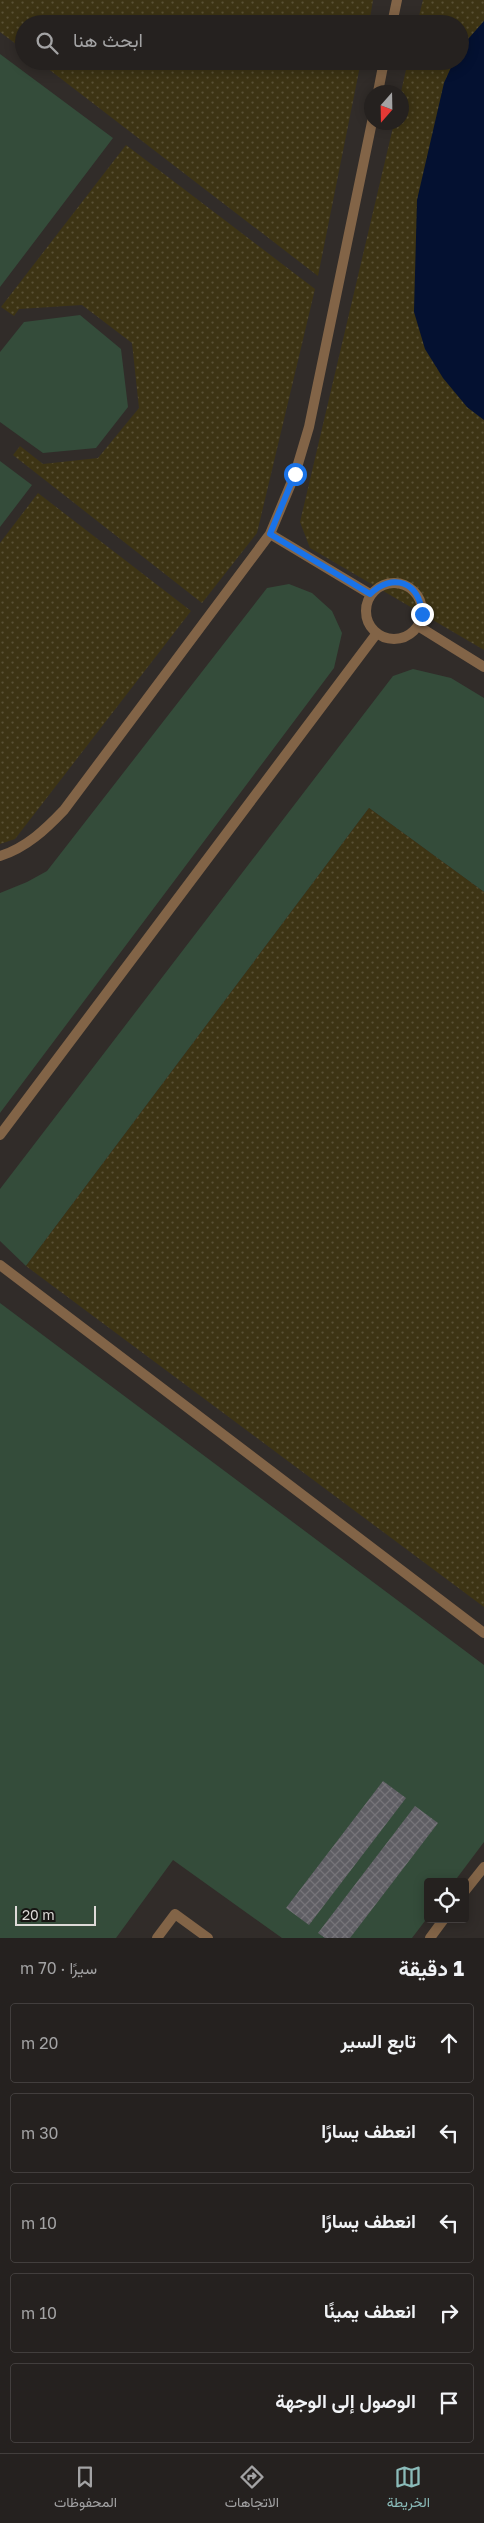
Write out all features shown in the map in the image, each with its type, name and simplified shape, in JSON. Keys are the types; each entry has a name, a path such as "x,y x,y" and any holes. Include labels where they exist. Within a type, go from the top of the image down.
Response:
{"lane":[{"path":"394,15 397,0"},
{"path":"379,85 382,70"},
{"path":"0,856 26,844 64,810 270,534 295,474 309,427 370,130"},
{"path":"270,534 370,594"},
{"path":"391,582 404,584 415,590 421,602 422,614 418,626 410,634 399,639 387,639 376,633 369,626 366,616 366,604 370,594 379,586 391,582"},
{"path":"418,626 484,667"},
{"path":"0,1135 376,633"},
{"path":"0,1265 484,1634"},
{"path":"469,1886 484,1867"},
{"path":"157,1938 175,1914 208,1938"},
{"path":"430,1938 441,1923"}],"green space":[{"path":"0,54 15,65 15,70 22,70 113,138 0,287"},
{"path":"80,315 121,349 128,407 96,448 43,453 0,422 0,352 24,322"},
{"path":"0,461 32,485 0,527"},
{"path":"289,584 312,593 332,611 342,633 334,668 0,1113 0,893 47,871 267,588"},
{"path":"413,669 451,678 484,698 484,892 369,808 26,1266 0,1241 0,1189 393,676"},
{"path":"0,1303 484,1665 484,1842 457,1878 424,1878 424,1922 412,1938 282,1938 173,1860 116,1938 0,1938"}],"sand":[{"path":"0,0 373,0 370,15 15,15 15,43 0,32"},
{"path":"423,0 484,0 484,21 469,38 469,15 419,15"},
{"path":"50,70 359,70 318,276"},
{"path":"406,70 450,70 444,83 467,407 484,420 484,650 310,548 300,522 392,130 409,130 409,85 403,85"},
{"path":"126,145 315,289 257,533 202,603 13,455 20,446 43,464 98,458 139,408 132,343 82,305 19,309 14,316 1,307"},
{"path":"38,493 191,611 15,839 0,844 0,543"},
{"path":"369,808 484,892 484,1607 26,1266"}],"water":[{"path":"484,21 484,420 467,407 443,378 425,349 414,312 417,200 444,83 450,70 469,70 469,38"}],"building":[{"path":"383,1781 406,1798 309,1925 286,1908"},
{"path":"415,1806 438,1823 350,1938 325,1938 318,1933"}],"route":[{"path":"295,474 270,534 370,594 379,586 391,582 404,584 415,590 421,602 422,614"}]}
